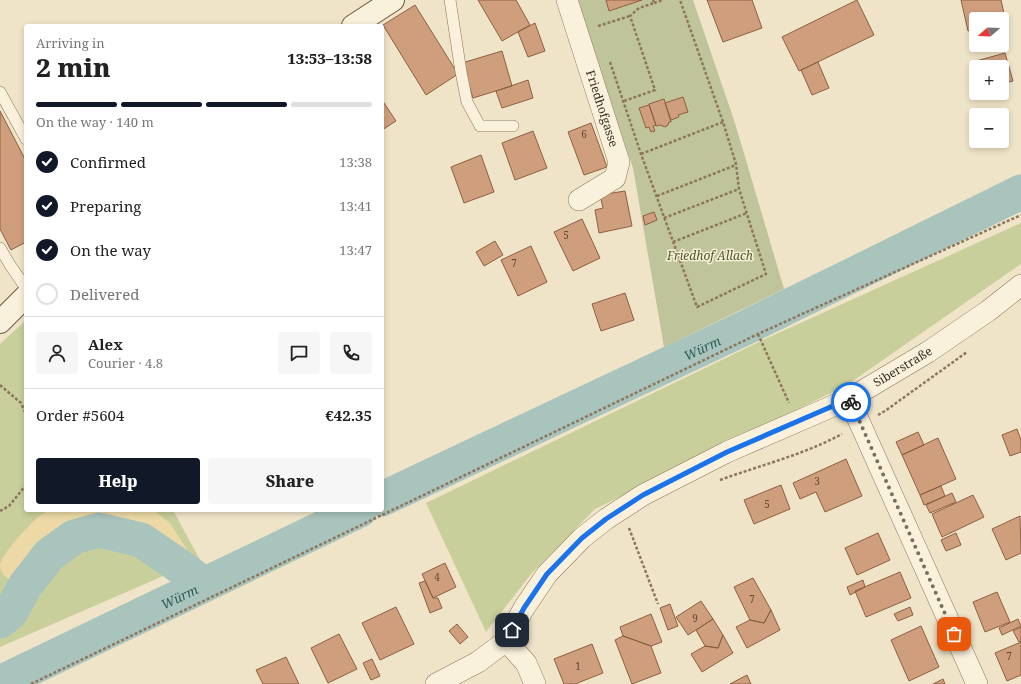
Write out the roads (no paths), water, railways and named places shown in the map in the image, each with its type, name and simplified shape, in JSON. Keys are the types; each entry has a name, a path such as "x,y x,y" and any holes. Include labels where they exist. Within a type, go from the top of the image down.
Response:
{"main road":[{"path":"356,24 393,0"},
{"path":"5,317 24,298"}],"street":[{"name":"Friedhofgasse","path":"567,0 619,162 615,178 579,200"},
{"name":"Siberstraße","path":"436,684 478,662 506,642 524,608 547,574 582,538 622,509 643,495 727,452 849,399 928,352 988,311 1021,285"},
{"path":"849,399 978,684"},
{"path":"506,642 526,663 535,684"}],"lane":[{"path":"450,0 467,102 480,126 513,126"},
{"path":"0,92 24,135"},
{"path":"0,248 24,285"}],"waterway":[{"name":"Würm","path":"384,498 747,327 1021,192"},
{"name":"Würm","path":"0,683 356,512"},
{"path":"0,621 11,612 25,586 49,555 74,537 99,530 141,540 204,584"}],"park label":[{"name":"Friedhof Allach","path":"710,256"}]}
